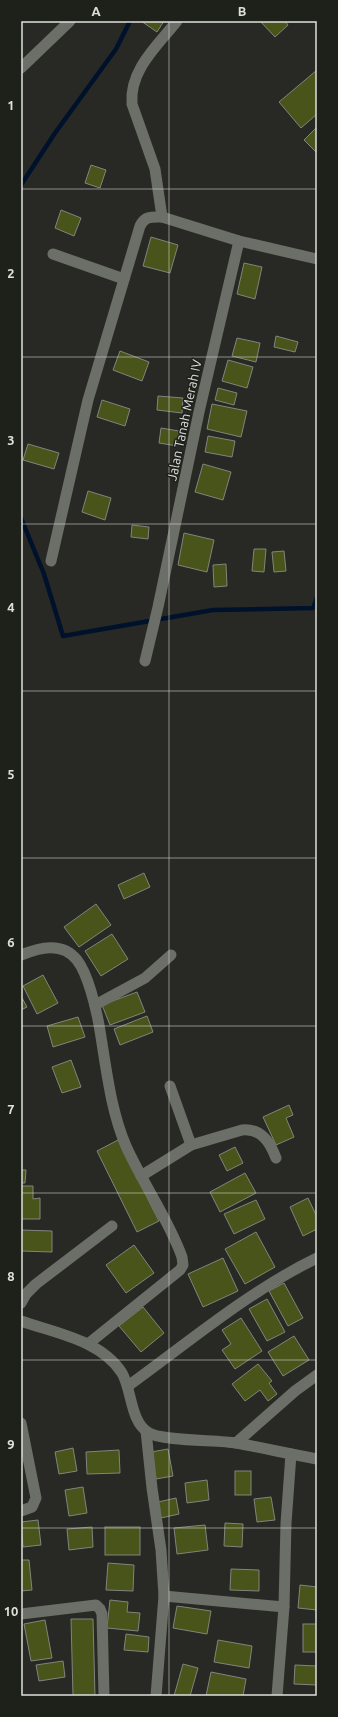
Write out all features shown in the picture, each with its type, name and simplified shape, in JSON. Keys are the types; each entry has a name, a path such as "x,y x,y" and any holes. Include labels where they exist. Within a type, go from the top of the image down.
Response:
{"street":[{"path":"21,68 70,21"},
{"path":"162,218 155,169 132,104 132,95 136,75 142,64 177,21"},
{"path":"51,561 88,400 141,223 148,217 162,218 239,241 317,259"},
{"name":"Jalan Tanah Merah IV","path":"145,661 158,607 199,412 239,241"},
{"path":"53,254 124,279"},
{"path":"21,955 47,947 57,947 70,954 80,966 95,1004 109,1084 126,1145 180,1252 183,1265 171,1278 88,1344"},
{"path":"95,1004 145,978 171,955"},
{"path":"170,1086 191,1145"},
{"path":"141,1176 191,1145 250,1129 261,1133 276,1158"},
{"path":"21,1302 26,1294 51,1272 112,1226"},
{"path":"128,1386 256,1293 294,1269 317,1258"},
{"path":"21,1321 88,1344 116,1365 128,1386 136,1414 146,1431 161,1550 164,1596 156,1696"},
{"path":"236,1443 295,1391 317,1375"},
{"path":"21,1423 36,1498 32,1507 21,1511"},
{"path":"146,1431 163,1437 236,1443 317,1459"},
{"path":"277,1696 284,1606 286,1523 291,1454"},
{"path":"164,1596 284,1606"},
{"path":"21,1614 96,1605 102,1614 104,1696"}],"building":[{"path":"141,21 164,21 157,32"},
{"path":"260,21 285,21 288,25 275,37"},
{"path":"317,70 317,114 301,128 279,102"},
{"path":"317,127 317,153 304,140"},
{"path":"91,165 106,170 100,188 85,183"},
{"path":"61,210 81,218 74,236 55,228"},
{"path":"151,237 178,245 170,273 143,266"},
{"path":"244,263 262,267 255,299 237,294"},
{"path":"276,336 298,342 295,352 274,347"},
{"path":"237,338 260,343 256,362 232,356"},
{"path":"120,351 149,362 142,381 113,370"},
{"path":"228,360 253,367 247,388 222,381"},
{"path":"218,388 237,393 234,405 215,400"},
{"path":"158,396 183,398 182,413 157,410"},
{"path":"102,400 130,409 125,426 97,417"},
{"path":"212,404 247,411 241,437 207,429"},
{"path":"161,428 179,431 177,446 159,443"},
{"path":"208,436 235,441 232,457 205,452"},
{"path":"28,444 59,453 54,469 23,460"},
{"path":"203,464 231,472 223,500 195,492"},
{"path":"88,491 111,498 105,520 82,512"},
{"path":"132,525 149,527 148,539 131,537"},
{"path":"184,533 214,540 207,572 178,565"},
{"path":"254,549 266,549 264,572 252,571"},
{"path":"284,551 286,571 274,572 272,552"},
{"path":"226,564 227,586 214,587 213,565"},
{"path":"144,873 150,887 124,899 118,885"},
{"path":"96,904 111,925 79,947 64,927"},
{"path":"112,934 128,959 101,976 85,951"},
{"path":"43,975 58,1003 37,1014 23,986"},
{"path":"137,992 145,1012 110,1025 102,1005"},
{"path":"21,996 27,1007 21,1010"},
{"path":"147,1016 153,1032 120,1045 114,1029"},
{"path":"78,1017 85,1037 53,1047 47,1026"},
{"path":"71,1060 81,1087 62,1093 52,1067"},
{"path":"289,1105 293,1115 286,1118 294,1137 276,1145 263,1117"},
{"path":"118,1140 159,1221 137,1232 97,1151"},
{"path":"235,1147 243,1163 227,1171 219,1155"},
{"path":"21,1170 26,1170 25,1183 21,1183"},
{"path":"245,1173 256,1193 220,1212 210,1192"},
{"path":"21,1186 33,1186 33,1199 40,1198 40,1219 21,1219"},
{"path":"308,1198 317,1217 317,1229 303,1236 290,1207"},
{"path":"256,1200 265,1219 234,1234 224,1214"},
{"path":"21,1230 52,1231 52,1252 21,1251"},
{"path":"256,1232 275,1267 245,1284 225,1249"},
{"path":"134,1245 154,1273 126,1293 106,1265"},
{"path":"223,1258 238,1291 203,1307 188,1274"},
{"path":"284,1283 303,1318 288,1326 269,1291"},
{"path":"267,1299 285,1332 267,1341 249,1309"},
{"path":"143,1307 164,1333 141,1352 119,1326"},
{"path":"241,1318 262,1351 235,1369 222,1350 231,1344 222,1330"},
{"path":"294,1336 309,1360 283,1376 268,1352"},
{"path":"258,1364 272,1381 269,1383 277,1394 268,1401 260,1390 245,1401 232,1384"},
{"path":"73,1448 77,1471 59,1474 55,1452"},
{"path":"168,1449 173,1476 156,1479 151,1452"},
{"path":"119,1450 120,1473 87,1474 86,1452"},
{"path":"235,1471 251,1471 251,1495 235,1495"},
{"path":"207,1480 209,1500 187,1503 185,1483"},
{"path":"83,1487 87,1513 69,1516 65,1490"},
{"path":"271,1497 275,1520 257,1522 254,1499"},
{"path":"176,1498 179,1514 161,1518 158,1502"},
{"path":"38,1520 41,1545 23,1547 21,1522"},
{"path":"225,1523 243,1524 242,1547 224,1546"},
{"path":"205,1525 208,1550 177,1554 174,1528"},
{"path":"92,1527 93,1547 69,1550 67,1529"},
{"path":"105,1527 140,1527 140,1555 105,1555"},
{"path":"21,1560 29,1560 32,1590 21,1591"},
{"path":"108,1563 134,1565 133,1591 106,1590"},
{"path":"231,1569 259,1570 259,1591 230,1590"},
{"path":"300,1585 317,1587 317,1610 298,1608"},
{"path":"110,1600 128,1602 127,1612 140,1613 138,1631 107,1628"},
{"path":"177,1606 211,1611 207,1634 173,1628"},
{"path":"71,1619 93,1619 95,1696 73,1696"},
{"path":"45,1620 52,1658 31,1661 24,1624"},
{"path":"303,1624 317,1624 317,1652 303,1652"},
{"path":"126,1634 149,1637 148,1652 124,1650"},
{"path":"218,1640 252,1646 249,1668 214,1662"},
{"path":"63,1661 65,1677 39,1681 36,1665"},
{"path":"183,1664 198,1668 190,1696 174,1696"},
{"path":"295,1665 317,1666 317,1685 294,1684"},
{"path":"211,1672 246,1679 243,1696 206,1696"}],"waterway":[{"path":"21,185 55,133 116,49 130,21"},
{"path":"21,518 44,574 63,636 213,610 313,608 317,598"}]}
